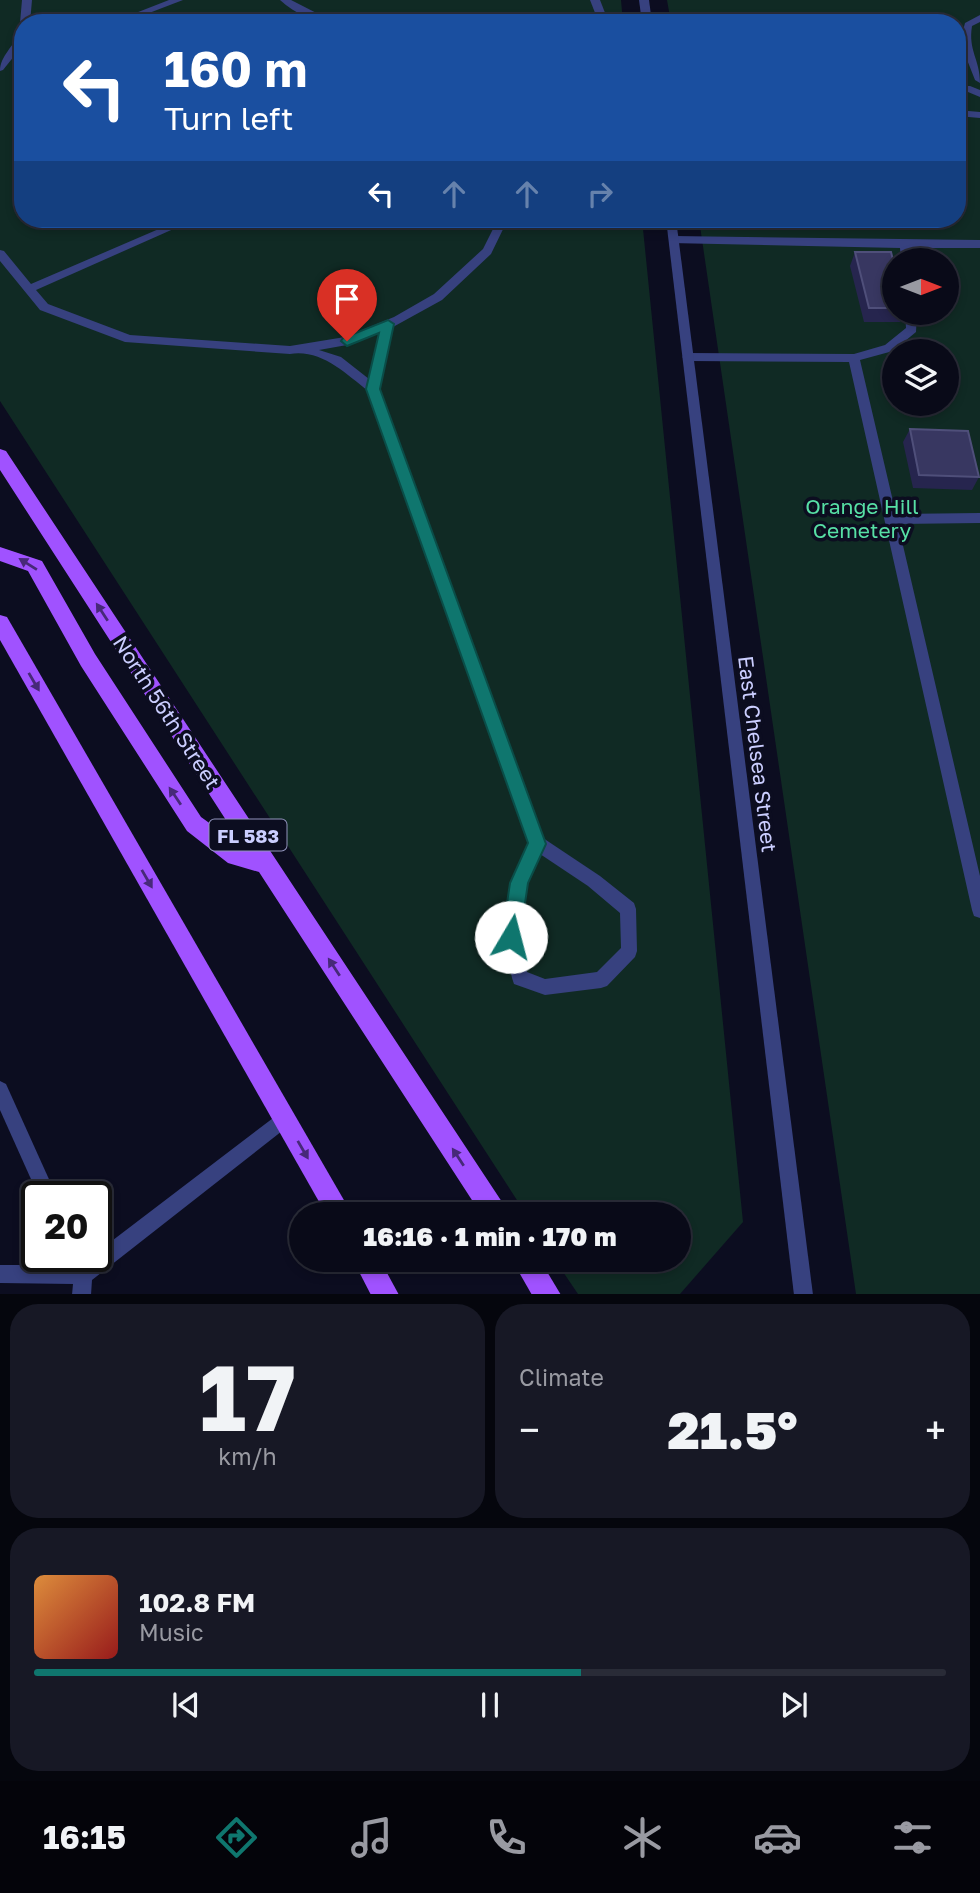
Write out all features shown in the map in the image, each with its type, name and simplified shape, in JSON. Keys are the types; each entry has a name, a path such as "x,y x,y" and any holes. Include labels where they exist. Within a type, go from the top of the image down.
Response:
{"main road":[{"name":"North 56th Street","path":"0,456 487,1202"},
{"path":"0,554 36,566 88,660 194,824 236,856 266,863"},
{"path":"0,623 333,1202"},
{"path":"373,1272 386,1294"},
{"path":"533,1272 548,1294"}],"street":[{"path":"139,14 178,0"},
{"path":"285,0 311,14"},
{"path":"966,36 968,25 980,18"},
{"path":"966,45 980,80"},
{"path":"0,68 14,52"},
{"path":"29,289 170,228"},
{"path":"0,254 44,307 129,338 290,350 347,341 388,324 438,297 486,251 498,228"},
{"name":"East Chelsea Street","path":"672,228 804,1294"},
{"path":"674,240 980,244"},
{"path":"905,244 905,248"},
{"path":"373,389 388,324"},
{"path":"688,357 854,358 888,348 912,329 912,326"},
{"path":"302,348 337,360 373,389 537,844 594,881 628,909 629,951 601,980 545,987 520,978 511,937 519,883 537,844"},
{"path":"854,358 979,903"},
{"path":"890,519 980,518"},
{"path":"0,1090 41,1181"},
{"path":"0,1274 83,1275 285,1118"},
{"path":"81,1294 82,1272"}],"green space":[{"path":"0,0 621,0 622,14 14,14 14,228 643,228 743,1222 680,1294 578,1294 563,1272 691,1272 691,1202 518,1202 0,401"},
{"name":"Orange Hill Cemetery","path":"667,0 980,0 980,1294 856,1294 700,228 966,228 966,14 669,14"}],"building":[{"path":"855,252 882,252 882,308 869,308"},
{"path":"910,429 968,431 979,477 919,475"}],"route":[{"path":"347,341 388,324 373,389 537,844 519,883 511,937"}]}
